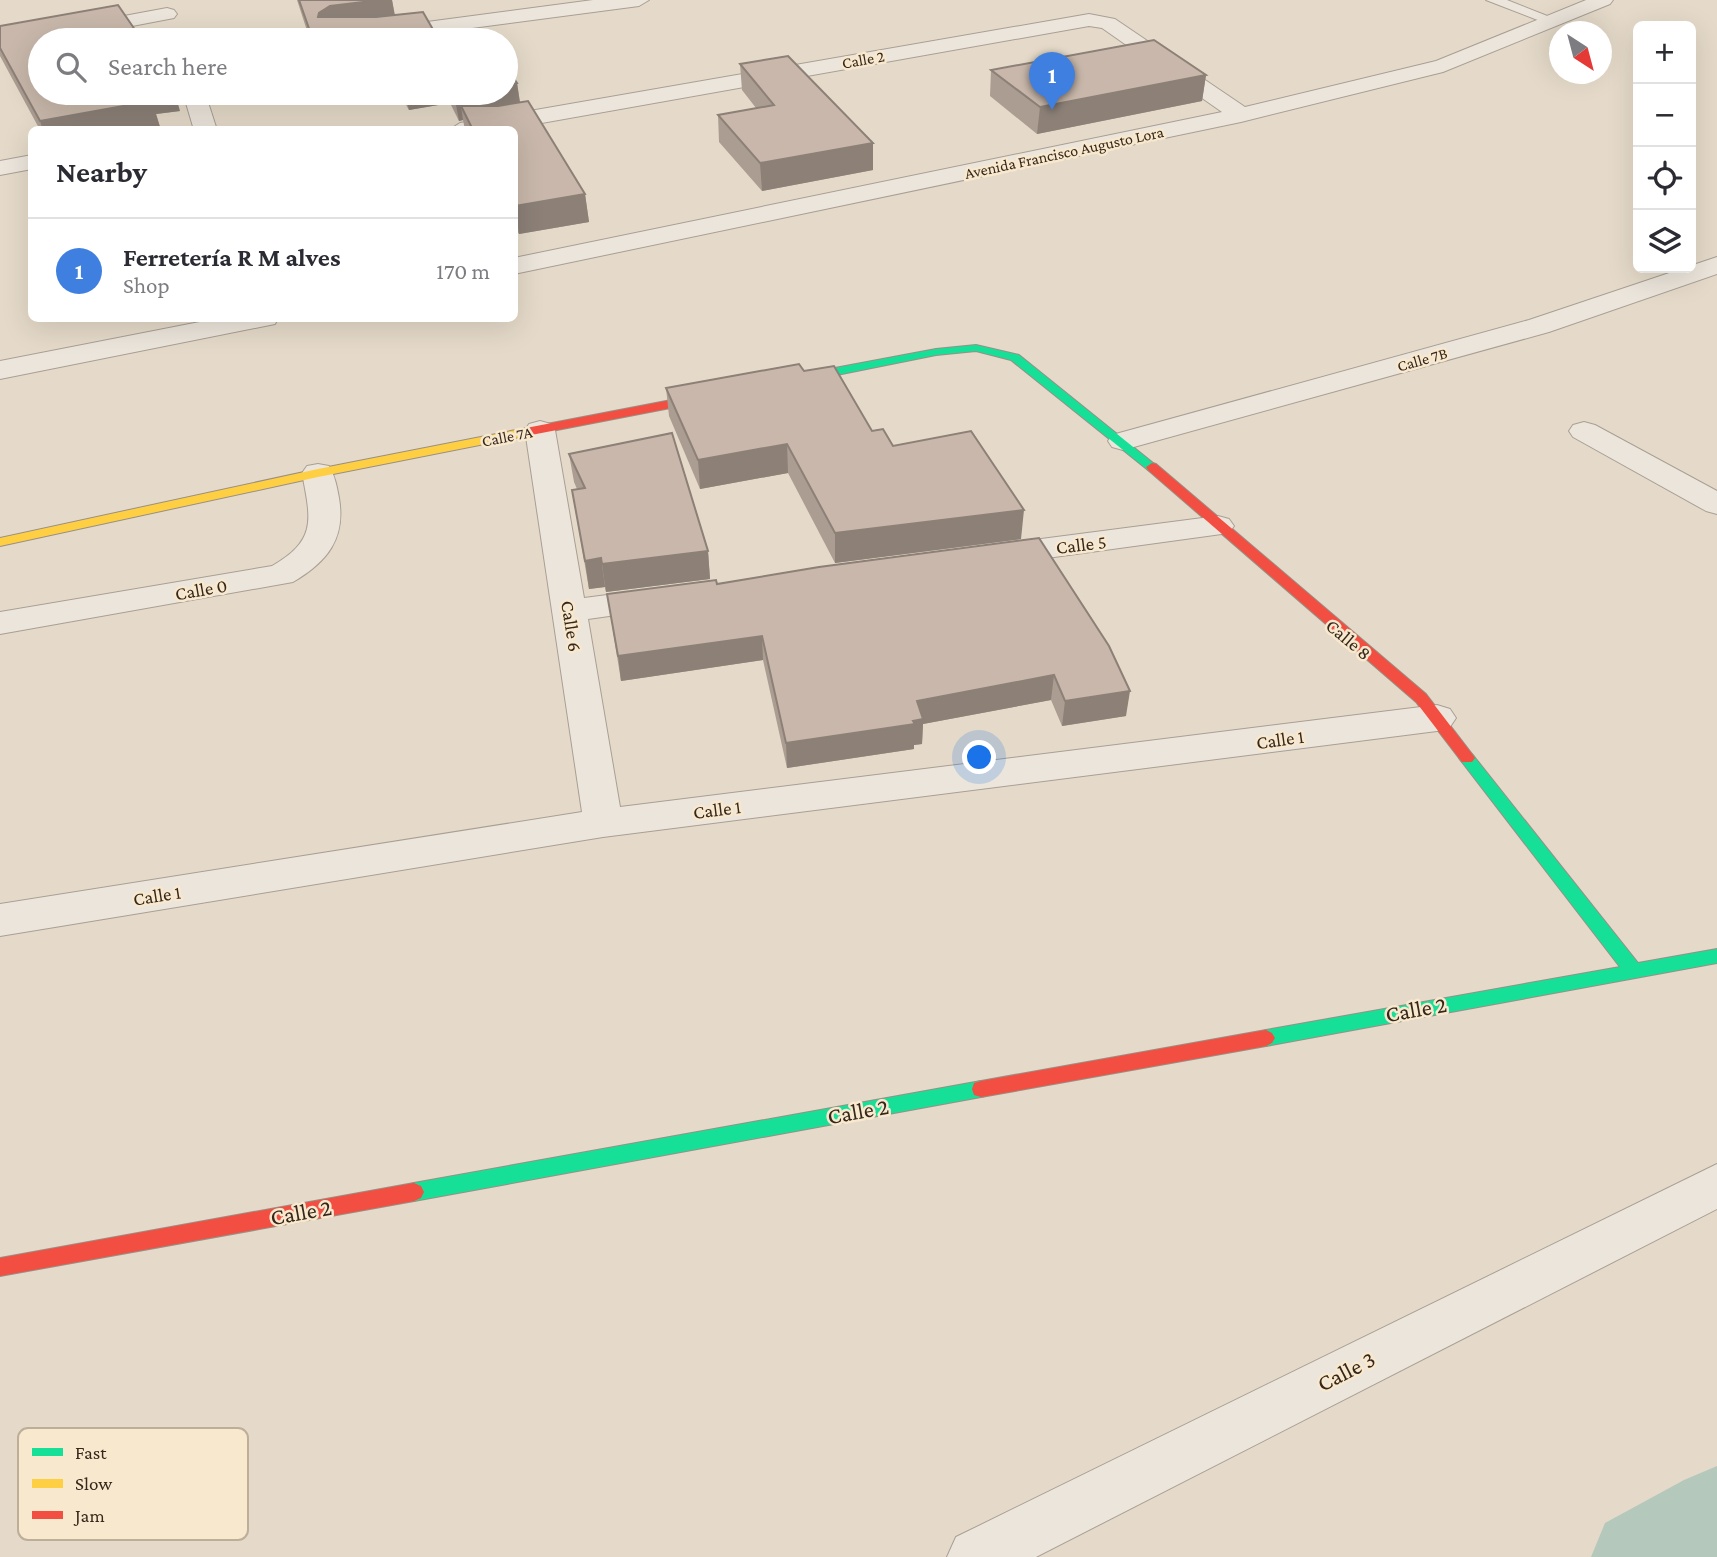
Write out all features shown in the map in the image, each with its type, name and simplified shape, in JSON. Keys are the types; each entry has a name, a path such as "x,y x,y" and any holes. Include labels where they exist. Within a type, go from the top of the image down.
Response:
{"street":[{"path":"427,28 639,0"},
{"name":"Avenida Francisco Augusto Lora","path":"518,265 1241,115 1443,66 1603,0"},
{"path":"92,28 167,14"},
{"name":"Calle 2","path":"483,126 1089,20 1108,23 1241,115"},
{"path":"0,45 28,40"},
{"path":"198,105 206,126"},
{"path":"0,168 28,163"},
{"name":"Calle 7B","path":"1123,441 1539,326 1717,265"},
{"path":"0,370 245,322"},
{"name":"Calle 8","path":"772,384 936,352 976,348 1015,357 1123,441 1218,526 1421,698 1633,970"},
{"name":"Calle 7A","path":"0,542 318,473 731,392"},
{"name":"Calle 6","path":"540,430 603,823"},
{"path":"1584,430 1717,504"},
{"name":"Calle 0","path":"0,623 282,575 309,557 324,534 328,521 318,473"},
{"name":"Calle 5","path":"970,559 1218,526"},
{"path":"569,611 693,595"},
{"name":"Calle 1","path":"0,920 603,823 1003,775 1437,718"},
{"name":"Calle 2","path":"0,1267 1717,956"},
{"name":"Calle 3","path":"976,1557 1717,1185"}],"lane":[{"path":"1493,0 1553,20"}],"building":[{"path":"299,0 380,0 330,6 319,13 318,17 376,17 423,12 432,28 309,28"},
{"path":"118,5 134,28 28,28 28,99 0,48 0,26"},
{"path":"1154,40 1206,75 1040,107 991,70"},
{"path":"788,56 873,143 760,163 718,115 774,105 740,64"},
{"path":"528,101 585,194 518,205 518,126 471,126 461,106 518,105 518,103"},
{"path":"31,105 129,105 40,121"},
{"path":"799,364 804,371 834,366 872,431 883,429 893,446 971,431 1024,510 835,533 787,444 698,460 666,388"},
{"path":"672,433 708,551 602,564 601,558 585,561 572,490 585,488 569,454"},
{"path":"1039,538 1109,646 1130,691 1065,701 1054,675 917,701 923,719 913,721 915,724 786,743 762,636 618,656 607,594 716,580 717,584 819,567"}],"waterway":[{"path":"1639,1557 1717,1513"}],"traffic: fast":[{"path":"787,381 936,352 976,348 1015,357 1152,467"},
{"path":"1467,758 1633,970"},
{"path":"1266,1038 1717,956"},
{"path":"414,1192 981,1089"}],"traffic: slow":[{"path":"0,542 318,473 526,432"}],"traffic: jam":[{"path":"526,432 718,395"},
{"path":"1152,467 1421,698 1467,758"},
{"path":"981,1089 1266,1038"},
{"path":"0,1267 414,1192"}],"place":[{"name":"Ferretería R M alves","path":"1052,110"}]}
